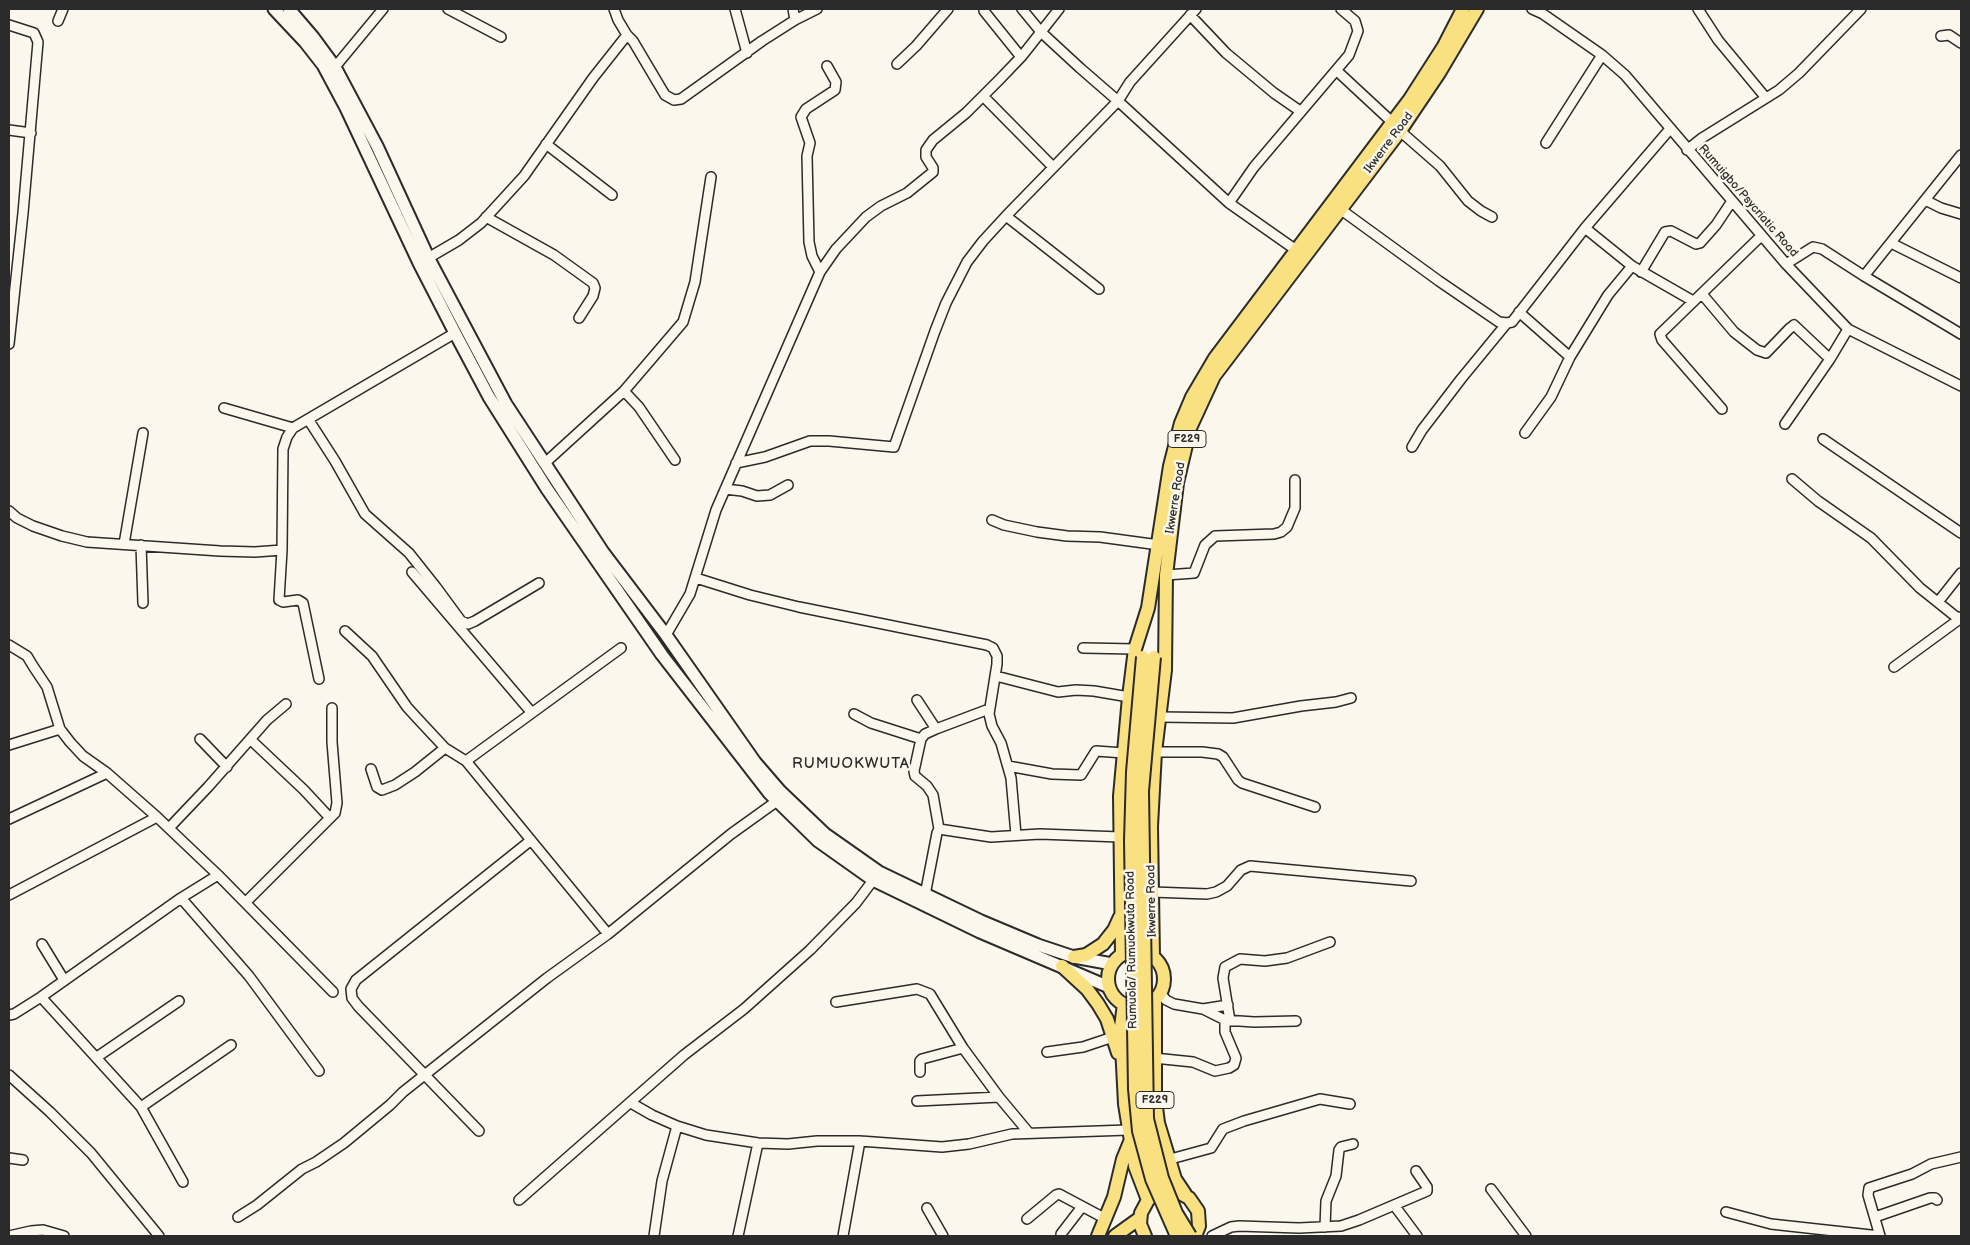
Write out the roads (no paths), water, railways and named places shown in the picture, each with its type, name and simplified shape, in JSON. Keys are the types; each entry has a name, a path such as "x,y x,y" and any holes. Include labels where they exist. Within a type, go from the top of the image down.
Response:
{"main road":[{"path":"274,9 305,42 323,65 424,261 506,404 603,552 666,636 755,762 780,791 825,834 876,876 925,895 1006,932 1074,958 1112,964"},
{"path":"289,9 336,67 377,146 455,334 489,397 576,532 662,655 777,801 818,841 876,876 972,928 1109,987"},
{"name":"Ikwerre Road","path":"1153,957 1151,826 1156,752 1165,670 1166,575 1175,499 1182,458 1190,428 1206,391 1223,363 1340,209 1396,126 1410,99 1444,46 1463,9"},
{"name":"Ikwerre Road","path":"1144,654 1148,608 1170,466 1181,423 1192,397 1214,358 1296,250 1439,73 1477,9"},
{"path":"1122,955 1120,796 1129,697 1144,654 1165,612"},
{"name":"Rumuola/ Rumuokwuta Road","path":"1144,654 1133,772 1131,841 1135,1090 1139,1131 1152,1179 1177,1236"},
{"name":"Rumuola/ Rumuokwuta Road","path":"1144,654 1142,791 1147,1120 1162,1178 1176,1213 1190,1236"},
{"path":"1074,958 1086,955 1103,944 1114,930 1122,910"},
{"path":"1137,951 1153,957 1161,965 1164,976 1157,997 1141,1006 1135,1007 1124,1004 1115,997 1109,987 1108,975 1112,964 1122,955 1137,951"},
{"path":"1062,966 1087,989 1107,1019 1123,1071"},
{"name":"F229","path":"1157,997 1154,1058 1155,1099 1158,1123 1175,1179 1196,1206 1199,1215 1199,1233"},
{"name":"F229","path":"1124,1004 1121,1027 1129,1136 1135,1166 1148,1200"},
{"path":"1098,1236 1106,1220 1129,1136"},
{"path":"1145,1236 1141,1229 1140,1218 1148,1200 1164,1191 1185,1194"},
{"path":"1115,1236 1140,1218"}],"street":[{"path":"58,21 63,9"},
{"path":"336,67 383,9"},
{"path":"448,9 501,37"},
{"path":"614,9 627,35 638,48 666,95 674,100 681,100 747,52 795,20 817,9"},
{"path":"735,9 747,52"},
{"path":"792,9 795,20"},
{"path":"897,64 916,46 948,9"},
{"path":"1022,9 1041,32 1229,203 1296,250"},
{"path":"666,636 682,610 696,578 716,510 820,272 836,249 866,217 881,206 907,193 933,172 933,168 926,157 926,150 933,140 983,96 1021,57 1059,9"},
{"path":"1229,203 1254,167 1349,55 1358,31 1355,21 1341,9"},
{"name":"Rumuigbo/Psycriatic Road","path":"1532,9 1543,14 1602,55 1625,75 1761,236 1848,330 1961,386"},
{"path":"1698,9 1718,40 1766,98"},
{"path":"1687,150 1702,138 1779,90 1799,73 1861,9"},
{"path":"984,11 1021,57"},
{"path":"736,463 765,457 810,441 894,447 919,373 946,303 967,262 1006,216 1118,101 1130,82 1193,12 1226,53 1274,93 1300,111"},
{"path":"9,25 34,33 37,36 30,133 12,270 9,344"},
{"path":"424,261 458,240 486,218 524,176 593,78 627,35"},
{"path":"1941,36 1949,35 1961,43"},
{"path":"1546,143 1602,55"},
{"path":"820,272 812,256 809,242 807,156 810,143 801,117 806,109 835,90 836,82 827,66"},
{"path":"1336,70 1440,166 1468,201 1492,217"},
{"path":"983,96 1053,167"},
{"path":"1412,447 1422,430 1461,379 1507,324 1512,322 1585,228 1670,129"},
{"path":"9,130 30,133"},
{"path":"546,144 612,195"},
{"path":"1864,276 1961,155"},
{"path":"545,463 624,390 683,322 695,282 711,177"},
{"path":"1924,200 1940,208 1961,214"},
{"path":"1641,272 1665,232 1671,231 1696,244 1700,243 1716,225 1732,201"},
{"path":"1340,209 1439,281 1499,322 1507,324"},
{"path":"1006,216 1099,289"},
{"path":"486,218 554,255 592,283 595,288 593,296 579,318"},
{"path":"1585,228 1632,266 1693,301"},
{"path":"1722,409 1660,337 1661,331 1761,236"},
{"path":"1891,243 1961,278"},
{"path":"1786,264 1813,247 1822,249 1961,334"},
{"path":"1525,433 1550,398 1570,357 1608,295 1632,266"},
{"path":"1702,294 1734,332 1757,350 1766,353 1794,325 1830,359"},
{"path":"1519,312 1570,357"},
{"path":"1784,424 1848,330"},
{"path":"319,679 303,603 298,600 283,602 279,600 282,550 283,448 287,437 293,428 455,334"},
{"path":"624,390 639,407 675,460"},
{"path":"224,408 293,428"},
{"path":"308,419 335,461 365,514 409,553 460,621 468,624 475,621 539,583"},
{"path":"124,544 143,433"},
{"path":"1823,439 1961,533"},
{"path":"1792,479 1818,501 1871,538 1903,572 1955,616 1961,618"},
{"path":"1166,575 1194,573 1205,545 1215,536 1274,534 1281,532 1287,527 1295,508 1295,480"},
{"path":"725,488 757,496 770,495 788,485"},
{"path":"9,511 17,518 62,536 87,542 220,551 255,552 282,550"},
{"path":"992,520 1037,532 1067,536 1100,537 1159,545"},
{"path":"141,545 143,603"},
{"path":"412,572 532,713"},
{"path":"1938,602 1961,573"},
{"path":"696,578 750,595 799,607 987,645 996,651 996,676 990,709 992,726 1001,744 1008,766 1013,795 1016,835"},
{"path":"1894,667 1961,618"},
{"path":"345,631 372,656 407,707 445,748 466,762 608,934"},
{"path":"9,646 27,656 46,687 60,728 83,756 107,773 157,817 246,902 333,992"},
{"path":"466,762 621,648"},
{"path":"1083,648 1144,654"},
{"path":"996,676 1058,692 1094,691 1129,697"},
{"path":"1160,717 1233,718 1351,698"},
{"path":"917,700 936,729"},
{"path":"168,828 272,715 286,704"},
{"path":"246,902 335,813 337,803 332,742 332,708"},
{"path":"925,895 937,833 940,829 933,796 927,786 915,776 914,772 921,739 925,734 936,729 990,709"},
{"path":"854,714 871,724 921,739"},
{"path":"9,745 60,728"},
{"path":"200,739 227,766"},
{"path":"251,740 304,790 330,818"},
{"path":"370,769 377,787 382,790 395,785 415,772 445,748"},
{"path":"1008,766 1052,774 1081,775 1096,751 1124,753"},
{"path":"1156,752 1218,754 1223,757 1242,783 1315,807"},
{"path":"9,819 107,773"},
{"path":"238,1217 257,1205 302,1169 344,1143 403,1092 540,984 608,934 731,834 777,801"},
{"path":"9,895 157,817"},
{"path":"940,829 991,837 1040,834 1120,837"},
{"path":"478,1131 424,1077 358,1006 352,998 351,990 356,980 530,841"},
{"path":"1152,892 1207,894 1216,892 1227,886 1242,870 1250,866 1410,881"},
{"path":"9,1015 14,1014 41,996 181,898 218,875"},
{"path":"519,1200 684,1055 744,1009 810,950 856,903 876,876"},
{"path":"181,898 250,976 320,1071"},
{"path":"1154,1058 1193,1062 1215,1071 1234,1065 1236,1058 1225,1032 1228,1020 1228,1005 1223,978 1225,967 1240,959 1265,961 1287,958 1330,942"},
{"path":"42,944 64,980"},
{"path":"836,1002 917,989 930,994 963,1048 998,1097 1029,1134"},
{"path":"41,996 141,1107 183,1182"},
{"path":"1157,997 1174,1004 1203,1009 1228,1020 1254,1022 1296,1021"},
{"path":"97,1057 180,1001"},
{"path":"1203,1009 1228,1005"},
{"path":"1047,1052 1083,1047 1113,1037"},
{"path":"141,1107 231,1045"},
{"path":"920,1072 920,1060 963,1048"},
{"path":"9,1075 91,1152 159,1236"},
{"path":"917,1101 998,1097"},
{"path":"1168,1160 1211,1148 1223,1129 1244,1121 1320,1100 1350,1104"},
{"path":"631,1103 677,1126 706,1135 758,1143 788,1144 860,1141 942,1147 969,1144 1004,1135 1129,1136"},
{"path":"654,1236 662,1181 677,1126"},
{"path":"843,1236 860,1141"},
{"path":"738,1236 758,1143"},
{"path":"1325,1227 1326,1201 1335,1182 1339,1150 1341,1147 1353,1144"},
{"path":"1726,1212 1771,1224 1880,1236 1868,1195 1869,1188 1912,1174 1931,1164 1961,1157"},
{"path":"9,1158 23,1160"},
{"path":"1212,1236 1231,1227 1239,1226 1299,1228 1341,1226 1427,1191 1427,1187 1416,1171"},
{"path":"1491,1189 1526,1236"},
{"path":"1027,1218 1056,1194 1106,1220"},
{"path":"1875,1218 1930,1198 1937,1200"},
{"path":"1394,1205 1416,1236"},
{"path":"926,1208 943,1236"},
{"path":"1061,1234 1081,1208"},
{"path":"9,1236 43,1230 64,1236"}],"district":[{"name":"RUMUOKWUTA","path":"851,764"}]}
